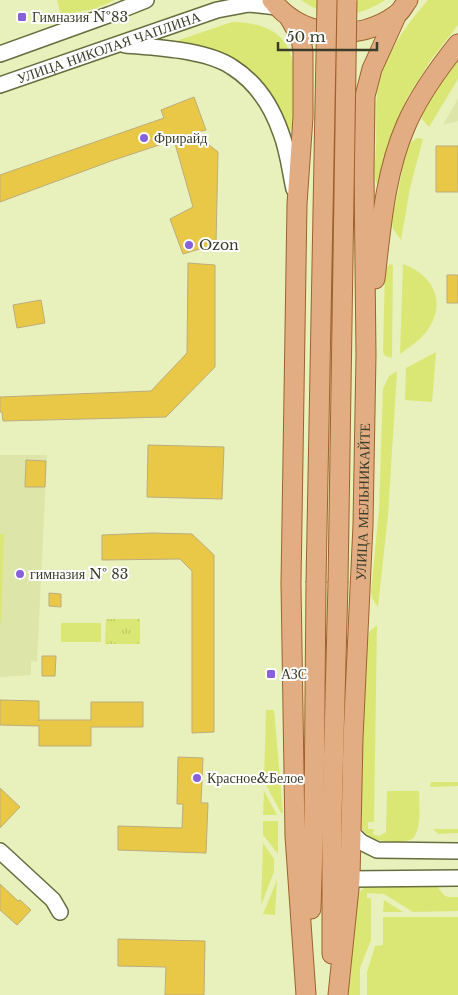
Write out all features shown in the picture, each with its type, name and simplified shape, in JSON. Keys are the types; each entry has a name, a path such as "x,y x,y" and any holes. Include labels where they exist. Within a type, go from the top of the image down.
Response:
{"main road":[{"path":"307,995 314,815 316,583 327,0"},
{"name":"УЛИЦА МЕЛЬНИКАЙТЕ","path":"332,995 332,815 348,0"},
{"path":"279,8 302,25 333,33 364,31 403,7"},
{"name":"УЛИЦА МЕЛЬНИКАЙТЕ","path":"338,995 350,879 353,739 363,525 366,355 365,96 372,69 403,7"},
{"path":"279,8 301,38 303,52 303,117 297,204 291,584 295,836 307,995"},
{"path":"366,355 386,196 395,156 417,102 458,44"}],"street":[{"path":"0,54 103,18 146,0"},
{"name":"УЛИЦА НИКОЛАЯ ЧАПЛИНА","path":"0,85 217,10 249,4 279,8"},
{"path":"118,44 160,48 207,56 231,66 252,83 268,104 282,134 297,204"},
{"path":"352,833 361,842 377,850 458,851"},
{"path":"0,851 53,900 60,912"},
{"path":"350,879 458,878"}],"shaded area":[{"path":"458,98 458,121 443,125 455,104"},
{"name":"гимназия № 83","path":"0,455 47,455 37,662 31,661 31,675 0,677"}],"green space":[{"path":"57,0 115,0 94,9 61,15"},
{"path":"301,0 385,0 364,11 343,15 322,11"},
{"path":"428,0 458,0 458,25 431,60 407,98 387,147 380,183 377,184 374,170 376,110 381,76 389,55 400,36"},
{"path":"232,22 256,25 273,31 284,41 291,55 295,88 292,128 289,132 234,60 213,50 176,41"},
{"path":"458,61 458,79 429,127 422,119 422,115"},
{"path":"417,138 423,139 410,188 401,240 393,229 392,220 404,162 410,143"},
{"path":"390,264 393,265 392,358 385,356 383,352 385,269"},
{"path":"403,264 413,268 428,281 436,298 436,307 434,317 426,332 400,354"},
{"path":"436,352 432,402 405,400 406,368"},
{"path":"397,371 388,515 378,607 372,598 371,592 379,509 383,389 389,376"},
{"path":"0,534 4,534 1,623 0,623"},
{"path":"106,619 140,619 140,644 105,644"},
{"path":"61,623 101,623 101,642 61,642"},
{"path":"377,625 374,822 368,822 368,829 374,829 373,834 379,836 386,832 387,791 419,791 417,832 411,840 399,842 369,837 362,828 359,816 365,663 369,632"},
{"path":"266,710 274,710 283,813 281,813 264,781"},
{"path":"431,782 458,782 458,786 430,787"},
{"path":"264,791 277,815 263,815"},
{"path":"263,821 278,821 278,854 263,835"},
{"path":"433,829 458,829 458,833 438,834"},
{"path":"263,843 274,859 274,872 261,905"},
{"path":"277,880 275,915 263,914"},
{"path":"365,887 438,887 446,896 458,897 458,911 413,912 384,894 367,893 367,898 371,898 371,940 360,968 360,995 347,995 351,976 353,906 357,894"},
{"path":"384,900 403,912 383,912"},
{"path":"383,917 458,917 458,995 367,995 367,972 375,946 383,945"}],"building":[{"path":"194,97 206,130 194,133 218,152 216,244 183,254 170,219 193,207 174,140 0,202 0,175 164,118 161,110"},
{"path":"436,146 458,146 458,192 436,192"},
{"path":"188,263 215,265 215,367 166,417 3,421 2,412 0,412 0,397 151,391 187,353"},
{"path":"447,275 458,275 458,303 447,303"},
{"path":"41,300 45,323 17,328 13,305"},
{"path":"148,445 224,447 222,499 147,497"},
{"path":"26,460 46,461 45,487 25,487"},
{"path":"192,534 214,555 214,732 192,733 192,571 180,559 102,560 102,535"},
{"path":"49,593 61,594 61,607 49,606"},
{"path":"42,656 56,656 55,676 42,676"},
{"path":"0,700 39,701 39,720 91,720 91,702 143,702 143,727 91,727 91,746 39,746 39,726 0,725"},
{"path":"178,757 203,758 201,803 208,803 206,853 118,850 118,826 182,828 183,804 177,804"},
{"path":"0,788 20,807 0,828"},
{"path":"0,884 31,910 17,925 0,910"},
{"path":"118,939 205,941 204,995 165,995 166,967 118,966"}],"place":[{"name":"Гимназия №83","path":"22,17"},
{"name":"Фрирайд","path":"144,138"},
{"name":"Ozon","path":"189,245"},
{"name":"гимназия № 83","path":"20,574"},
{"name":"АЗС","path":"271,674"},
{"name":"Красное&Белое","path":"197,778"}]}
